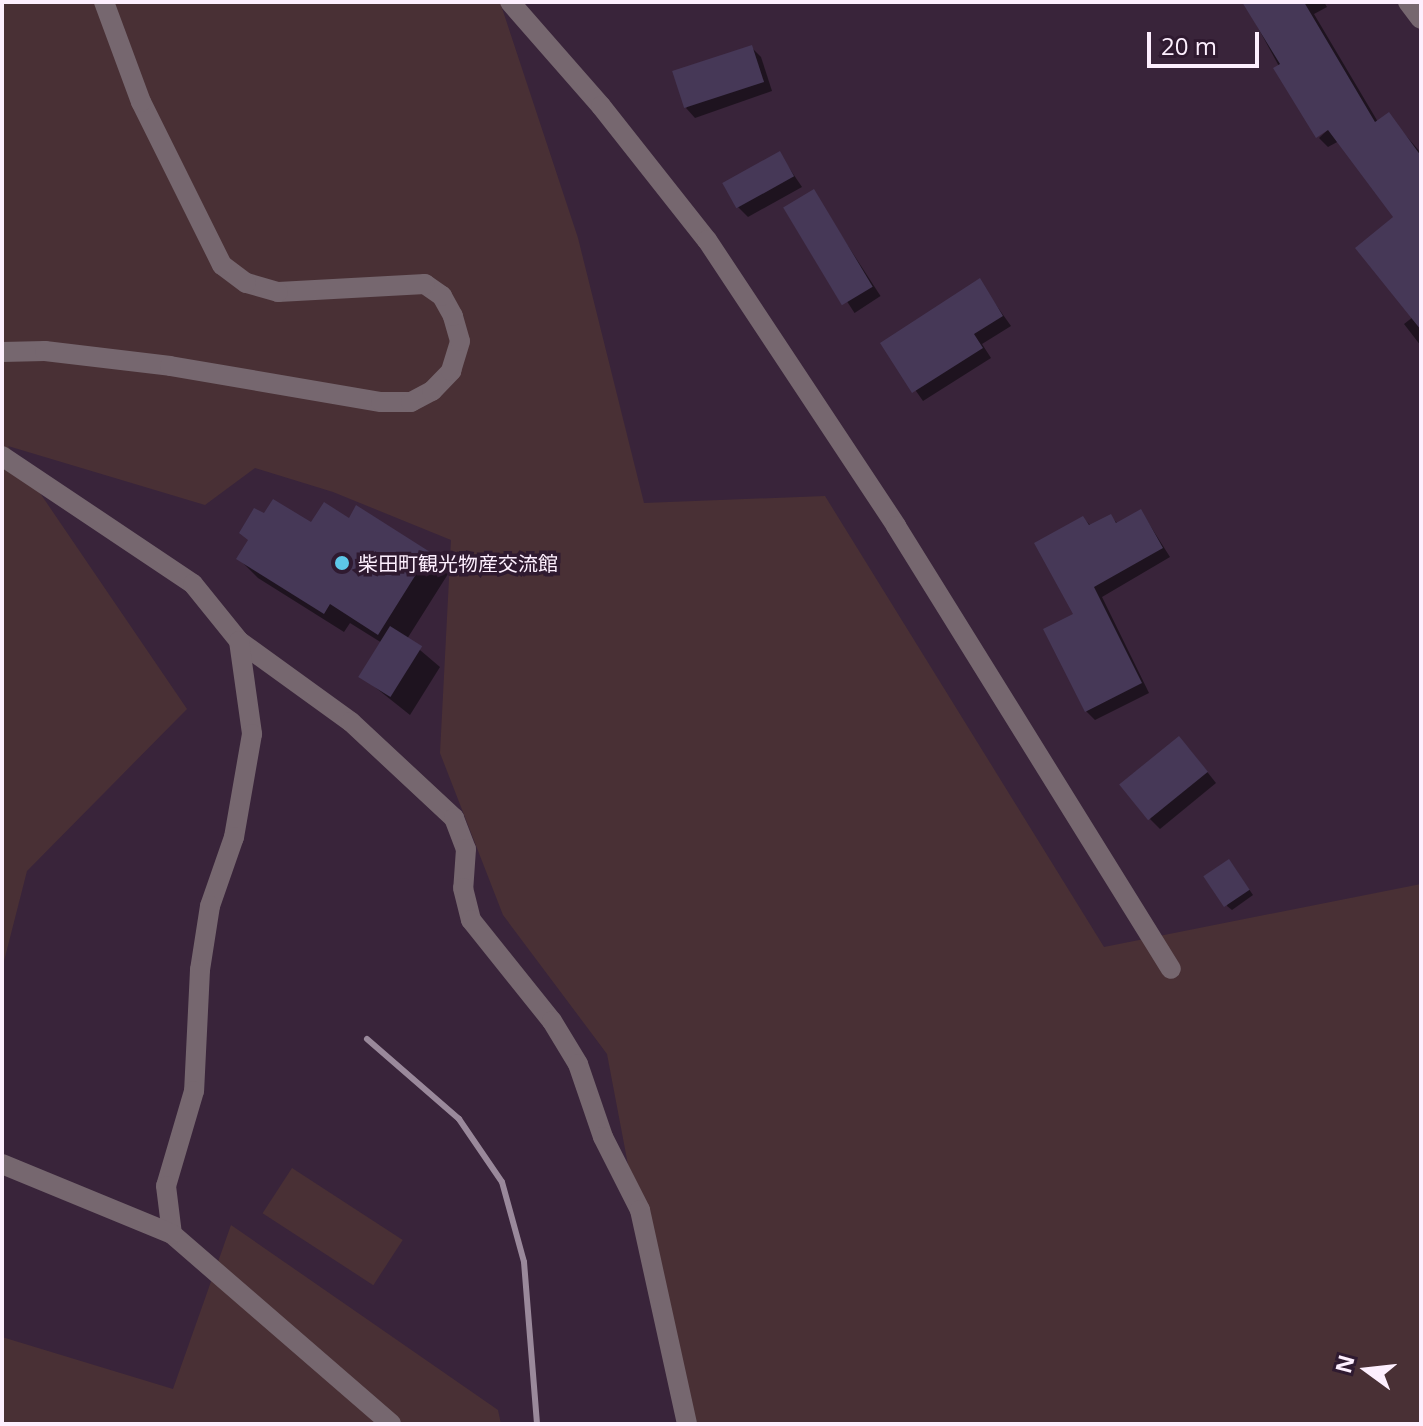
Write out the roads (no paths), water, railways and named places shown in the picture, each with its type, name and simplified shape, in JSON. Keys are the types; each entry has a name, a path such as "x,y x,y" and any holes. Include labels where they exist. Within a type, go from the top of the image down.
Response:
{"street":[{"path":"2,352 45,351 154,364 381,402 411,402 432,391 451,371 460,341 442,296 425,284 278,292 246,283 222,265 141,102 104,2"},
{"path":"510,2 601,106 707,240 896,526 1171,969"},
{"path":"1408,2 1421,19"},
{"path":"2,456 193,584 239,641 351,722 454,818 466,849 463,888 471,920 552,1021 578,1064 603,1137 640,1210 687,1424"},
{"path":"172,1234 166,1186 194,1091 200,970 210,906 234,837 252,734 239,641"},
{"path":"2,1164 172,1234 391,1424"}],"railway":[{"path":"367,1039 459,1119 502,1182 524,1262 537,1424"}],"place":[{"name":"柴田町観光物産交流館","path":"342,563"}]}
